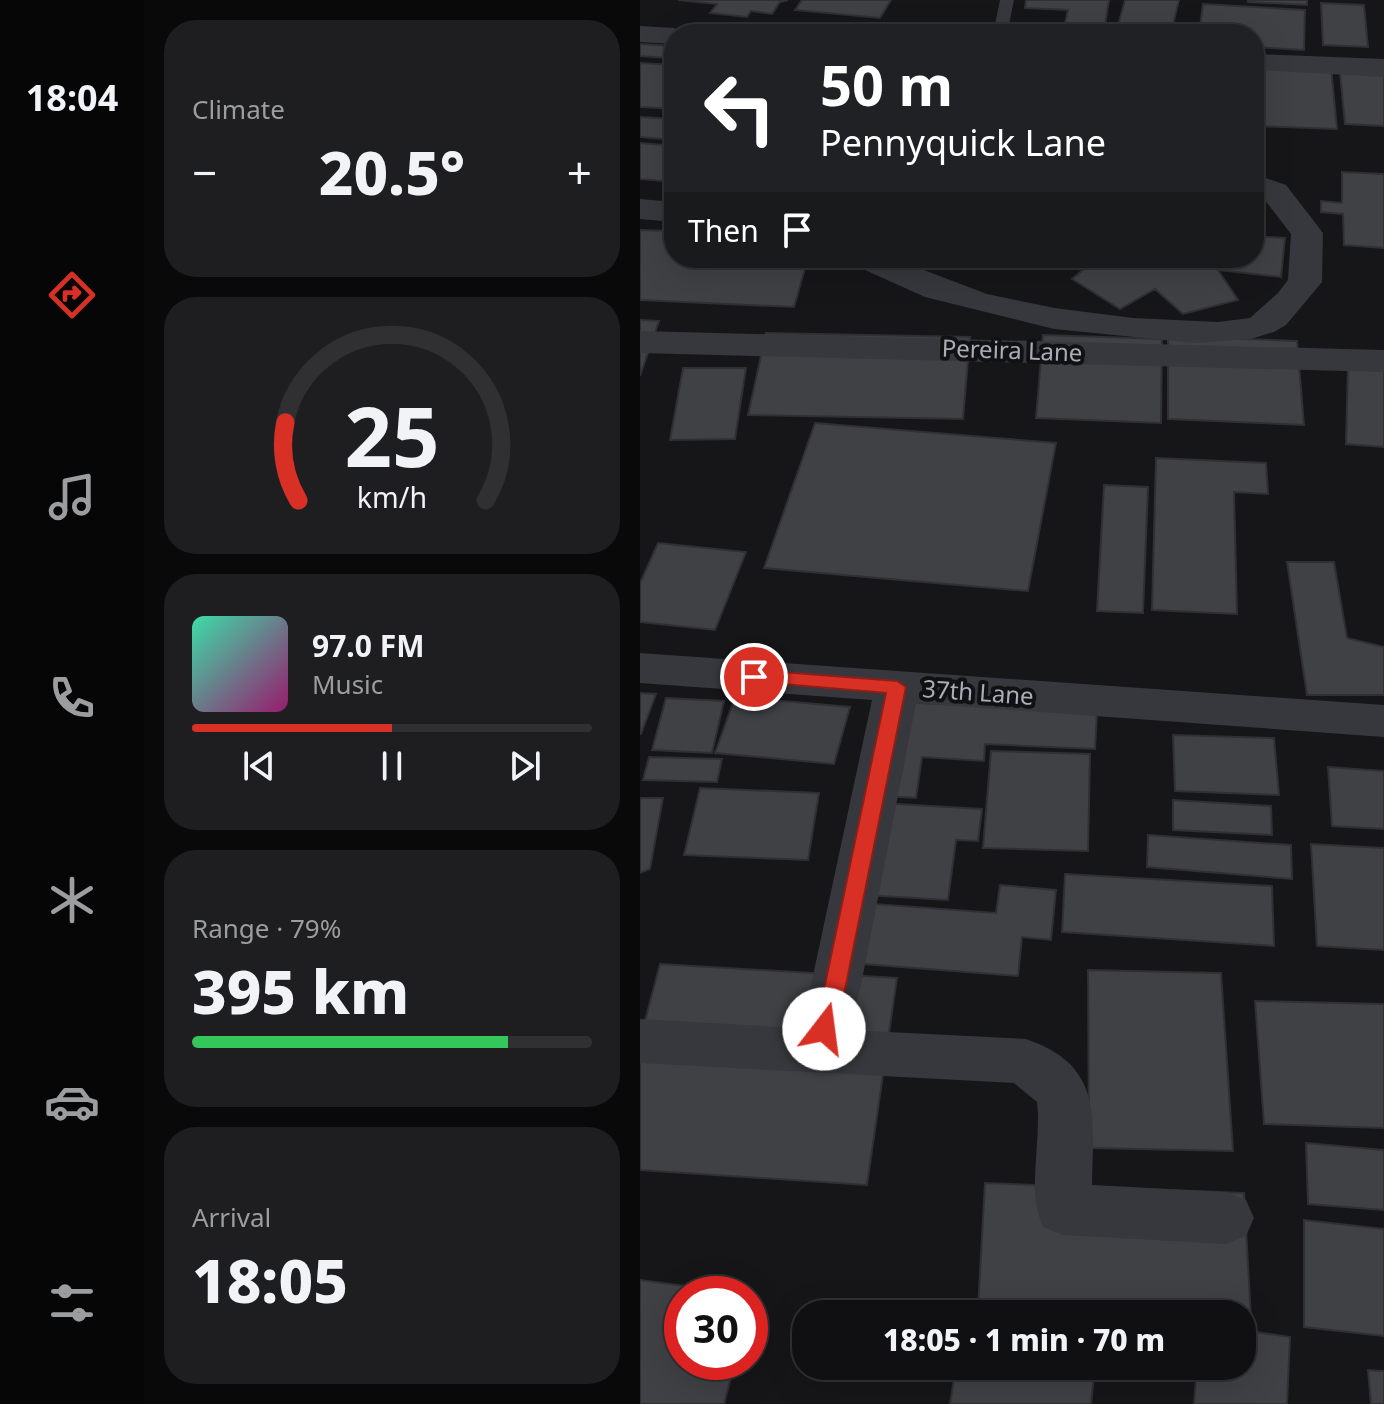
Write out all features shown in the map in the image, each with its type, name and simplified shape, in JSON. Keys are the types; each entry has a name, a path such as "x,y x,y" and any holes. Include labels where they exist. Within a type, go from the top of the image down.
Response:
{"street":[{"path":"640,34 664,35"},
{"path":"1264,62 1384,68"},
{"path":"885,268 902,277 1025,314 1116,329 1231,334 1267,323 1305,282 1307,233 1275,192 1264,187"},
{"path":"640,209 664,211"},
{"name":"Pereira Lane","path":"640,342 1384,361"},
{"path":"640,668 897,687"},
{"name":"37th Lane","path":"817,1051 836,985 897,687 1384,721"},
{"path":"640,1041 1026,1061 1062,1091 1066,1118 1063,1209 1226,1218"}],"lane":[{"path":"1002,24 1007,0"}],"building":[{"path":"678,0 788,0 780,2 772,14 751,11 747,17 710,13 717,4"},
{"path":"802,0 891,0 880,18 795,10"},
{"path":"1026,0 1109,0 1105,24 1065,23 1068,10 1025,8"},
{"path":"1125,0 1179,0 1173,24 1118,24"},
{"path":"1307,0 1307,5 1248,2"},
{"path":"1321,3 1364,5 1368,47 1323,45"},
{"path":"1203,4 1305,10 1304,50 1264,48 1264,24 1200,24"},
{"path":"640,44 664,45 664,58 640,56"},
{"path":"640,63 664,64 664,108 640,107"},
{"path":"1339,63 1384,65 1384,126 1345,124"},
{"path":"1264,64 1331,67 1337,129 1264,126"},
{"path":"640,117 664,118 664,139 640,137"},
{"path":"640,143 664,145 664,181 640,179"},
{"path":"1342,172 1384,174 1384,248 1344,245 1343,214 1321,212 1321,201 1342,203"},
{"path":"640,230 664,231 664,268 805,268 794,307 640,300"},
{"path":"1264,237 1285,238 1281,277 1218,270 1238,300 1183,314 1155,289 1120,309 1072,279 1085,268 1264,268"},
{"path":"640,320 659,321 640,376"},
{"path":"766,333 970,337 963,419 748,415"},
{"path":"1043,335 1162,339 1161,423 1036,418"},
{"path":"1168,336 1297,341 1304,425 1168,419"},
{"path":"1348,364 1384,367 1384,447 1346,444"},
{"path":"683,368 746,368 735,439 670,440"},
{"path":"815,423 1056,443 1028,591 764,568"},
{"path":"1156,458 1266,463 1268,494 1234,492 1237,614 1152,610"},
{"path":"1104,485 1148,487 1143,613 1097,611"},
{"path":"658,543 746,552 715,630 640,622 640,583"},
{"path":"1287,562 1334,562 1347,638 1384,647 1384,695 1307,695"},
{"path":"640,693 656,694 641,734 640,734"},
{"path":"735,697 850,707 834,764 715,753"},
{"path":"666,698 724,701 712,753 652,750"},
{"path":"901,702 1097,712 1095,749 985,744 984,761 922,757 916,798 885,796"},
{"path":"1173,735 1274,738 1279,795 1175,791"},
{"path":"991,751 1090,754 1088,851 983,848"},
{"path":"649,757 722,759 717,782 643,780"},
{"path":"1328,767 1384,771 1384,829 1332,826"},
{"path":"700,788 819,793 808,860 684,855"},
{"path":"640,798 663,798 650,869 640,873"},
{"path":"1173,800 1271,806 1272,835 1173,830"},
{"path":"879,803 982,809 978,841 956,840 948,900 864,895"},
{"path":"1148,835 1291,845 1292,879 1147,867"},
{"path":"1311,844 1384,848 1384,950 1317,946"},
{"path":"1065,874 1272,886 1274,946 1062,932"},
{"path":"1000,885 1056,890 1051,940 1022,937 1018,976 850,963 861,903 996,913"},
{"path":"660,964 897,978 867,1185 640,1170 640,1040"},
{"path":"1088,970 1221,973 1233,1151 1089,1148"},
{"path":"1255,1001 1384,1004 1384,1128 1264,1124"},
{"path":"1306,1143 1384,1150 1384,1210 1308,1204"},
{"path":"985,1183 1244,1193 1250,1300 978,1300"},
{"path":"1304,1220 1384,1229 1384,1336 1304,1327"},
{"path":"640,1280 664,1283 664,1380 730,1380 724,1404 640,1404"},
{"path":"1256,1332 1290,1337 1287,1404 1194,1404 1196,1380 1256,1380"},
{"path":"1368,1370 1384,1371 1384,1404 1371,1404"},
{"path":"954,1380 1094,1380 1091,1404 950,1404"}],"route":[{"path":"754,677 897,687 836,985 824,1029"}]}
